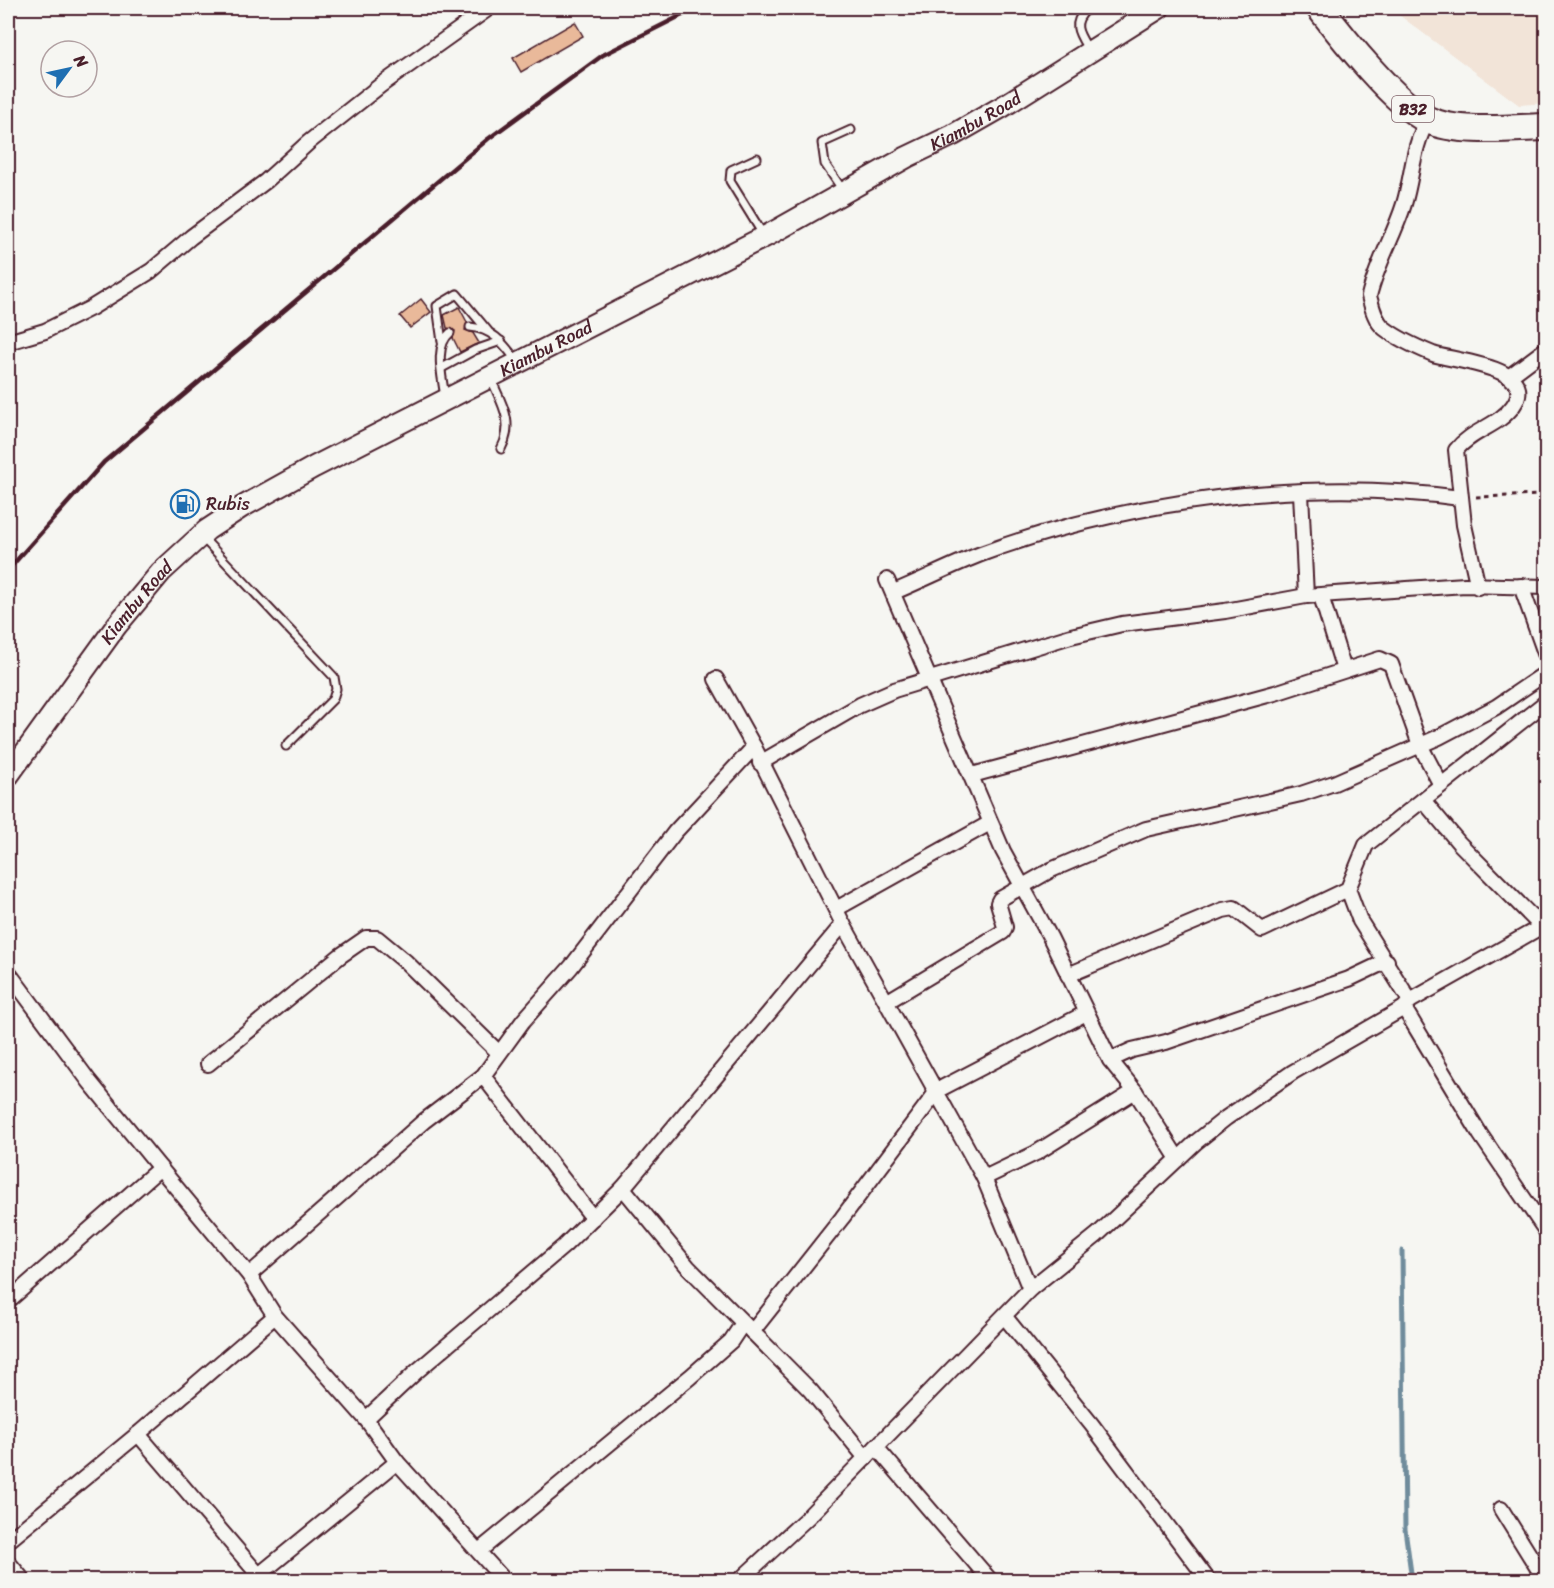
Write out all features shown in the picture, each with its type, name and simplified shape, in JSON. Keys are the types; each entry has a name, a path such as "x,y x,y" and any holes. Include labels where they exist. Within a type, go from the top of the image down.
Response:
{"highway":[{"name":"B32","path":"1320,8 1359,57 1406,104 1428,120 1483,128 1546,127"}],"main road":[{"name":"Kiambu Road","path":"10,765 117,625 161,572 201,535 277,488 517,361 765,237 983,118 1090,51 1150,10"}],"street":[{"path":"8,342 45,331 91,308 151,271 191,237 266,181 309,142 381,84 489,8"},
{"path":"1428,120 1419,135 1413,156 1404,205 1372,282 1369,296 1374,313 1382,327 1401,339 1434,354 1495,369 1510,376 1518,390 1518,397 1513,407 1503,417 1464,440 1456,450 1460,498 1472,566 1478,586"},
{"path":"1510,376 1546,349"},
{"path":"1178,1159 1135,1091 1110,1059 1102,1039 1086,1013 990,824 972,775 890,586 1062,528 1208,500 1252,494 1353,489 1405,490 1460,498"},
{"path":"1301,493 1306,596"},
{"path":"760,763 860,705 894,690 1071,636 1112,626 1306,596 1465,585 1546,587"},
{"path":"1521,586 1546,656"},
{"path":"1321,596 1344,670"},
{"path":"972,775 1066,752 1275,693 1380,659 1391,664 1420,745 1441,785"},
{"path":"888,1000 1003,932 1005,927 998,903 1000,899 1051,870 1146,830 1301,794 1334,783 1496,708 1546,673"},
{"path":"716,679 754,747 760,763 843,924 938,1090 984,1178 1030,1289"},
{"path":"1068,975 1223,910 1234,908 1262,930 1347,889 1366,845 1546,702"},
{"path":"249,1275 424,1121 483,1076 523,1021 571,967 675,832 754,747"},
{"path":"743,1579 808,1517 1030,1289 1097,1235 1178,1159 1255,1096 1544,926 1459,843 1423,800"},
{"path":"836,909 990,824"},
{"path":"1347,889 1360,921 1387,961 1407,1005 1480,1134 1546,1231"},
{"path":"366,1419 416,1372 564,1246 623,1188 843,924"},
{"path":"208,1064 340,956 366,938 377,938 406,962 500,1053"},
{"path":"1110,1059 1348,979 1387,961"},
{"path":"8,972 89,1081 249,1275 275,1316 366,1419 397,1462 504,1581"},
{"path":"479,1551 690,1377 747,1327 842,1218 938,1090 1086,1013"},
{"path":"483,1076 593,1218"},
{"path":"984,1178 1036,1153 1135,1091"},
{"path":"8,1301 160,1168"},
{"path":"623,1188 688,1267 810,1390 866,1458"},
{"path":"8,1541 138,1434 275,1316"},
{"path":"1005,1317 1092,1425 1208,1581"},
{"path":"138,1434 261,1578 397,1462"},
{"path":"876,1447 990,1581"},
{"path":"1501,1509 1545,1581"},
{"path":"8,1562 23,1581"}],"lane":[{"path":"1086,10 1077,23 1077,31 1090,51"},
{"path":"844,192 825,164 822,143 851,130"},
{"path":"757,158 730,170 730,181 765,237"},
{"path":"445,401 442,342 437,306 457,294 517,361"},
{"path":"470,327 488,331"},
{"path":"442,342 450,333"},
{"path":"442,368 475,350 501,341"},
{"path":"490,376 509,423 509,432 501,449"},
{"path":"201,535 334,677 336,689 333,699 286,746"}],"path":[{"path":"1460,498 1546,495"}],"shaded area":[{"path":"1396,8 1546,8 1546,103 1519,105 1399,15"}],"building":[{"path":"575,22 583,36 521,72 513,58"},
{"path":"421,299 431,312 410,328 400,316"},
{"path":"459,307 467,322 465,330 473,333 479,343 460,352 453,338 455,331 447,328 444,315"}],"waterway":[{"path":"1402,1251 1405,1529 1412,1580"}],"railway":[{"path":"8,570 104,462 488,139 603,55 696,8"}],"place":[{"name":"Rubis","path":"185,504"}]}
